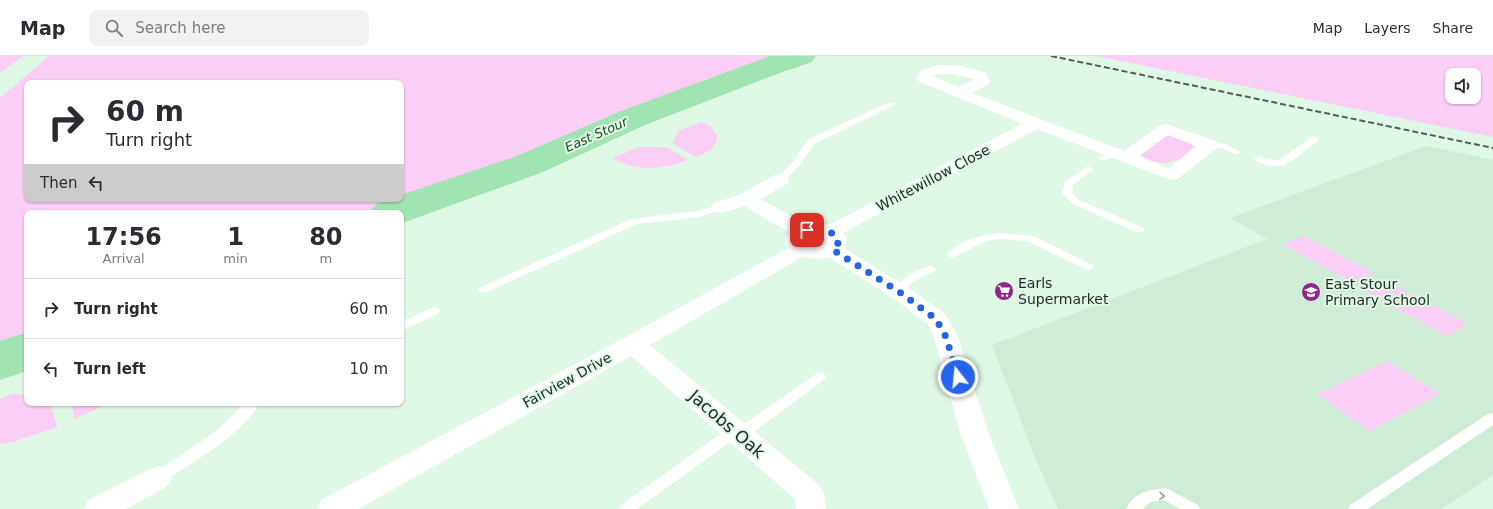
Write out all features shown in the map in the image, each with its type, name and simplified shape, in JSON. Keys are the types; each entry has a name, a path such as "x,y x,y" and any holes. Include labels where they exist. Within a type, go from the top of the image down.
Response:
{"street":[{"path":"959,93 1036,123 1114,156 1171,175 1210,145"},
{"name":"Whitewillow Close","path":"746,199 801,240 813,253 827,252 832,241 853,222 1036,123"},
{"path":"1114,156 1166,129 1210,145"},
{"path":"721,206 746,199 780,180"},
{"name":"Fairview Drive","path":"332,509 633,344 801,240"},
{"path":"832,241 936,319 946,337 974,432 1004,509"},
{"name":"Jacobs Oak","path":"633,344 809,494 811,509"},
{"path":"99,509 158,478"}],"lane":[{"path":"780,180 795,167 805,153 810,142 890,105"},
{"path":"1258,159 1267,162 1282,163 1314,139"},
{"path":"1210,145 1222,146 1237,152"},
{"path":"1088,169 1068,184 1067,193 1074,201 1140,230"},
{"path":"483,290 635,221 699,214 721,206"},
{"path":"952,255 964,247 984,238 1000,236 1029,238 1089,267"},
{"path":"898,291 910,279 931,269"},
{"path":"404,326 434,311"},
{"path":"626,509 820,377"},
{"path":"158,478 202,450 243,416 251,406"},
{"path":"1355,509 1493,418"},
{"path":"1133,509 1146,497 1166,494 1193,509"}],"shaded area":[{"path":"0,56 23,56 0,73"},
{"path":"49,56 785,56 561,141 519,162 404,201 404,80 24,80 24,202 400,202 376,210 24,210 24,344 0,353 0,98"},
{"path":"1096,56 1493,56 1493,137"},
{"path":"702,122 711,127 717,135 716,143 711,149 696,157 673,144 678,131"},
{"path":"1164,136 1170,136 1191,143 1193,146 1176,161 1162,163 1155,162 1141,155"},
{"name":"East Stour Primary School","path":"1426,146 1493,160 1493,475 1441,509 1058,509 1034,455 992,345 1267,239 1230,218"},
{"path":"639,147 666,147 688,160 669,166 649,168 630,166 612,158"},
{"path":"1303,236 1374,273 1353,283 1282,244"},
{"path":"1383,279 1468,324 1447,336 1361,289"},
{"path":"1387,361 1440,394 1369,431 1317,394"},
{"path":"11,394 24,395 24,406 51,406 57,427 13,442 0,444 0,399"},
{"path":"72,406 103,406 75,419"}],"waterway":[{"name":"East Stour","path":"399,210 530,164 633,118 766,67 801,56"},
{"name":"East Stour","path":"0,362 24,351"}],"railway":[{"path":"1051,56 1493,148"}],"place":[{"name":"Earls Supermarket","path":"1004,291"},
{"name":"East Stour Primary School","path":"1311,292"}],"route":[{"path":"807,230 819,229 831,232 835,235 838,243 833,250 898,291 936,319 946,337 958,377"}]}
